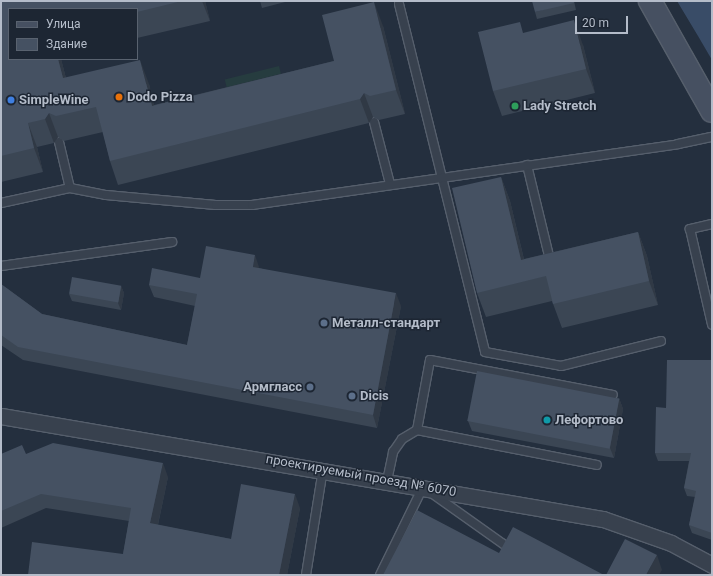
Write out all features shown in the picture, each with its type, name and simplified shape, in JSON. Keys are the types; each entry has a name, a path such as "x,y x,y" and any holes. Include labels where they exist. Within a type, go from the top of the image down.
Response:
{"main road":[{"path":"650,1 712,111"}],"street":[{"name":"проектируемый проезд № 6070","path":"1,416 323,469 603,519 671,543 712,565"}],"lane":[{"path":"399,4 485,352 561,366 661,341"},
{"path":"374,122 390,184"},
{"path":"1,204 70,188 106,195 236,206 712,137"},
{"path":"58,142 70,188"},
{"path":"527,165 552,273"},
{"path":"712,224 690,229 712,324"},
{"path":"1,266 172,242"},
{"path":"418,430 430,360 613,395"},
{"path":"387,481 393,452 402,438 418,430 597,465"},
{"path":"306,575 323,469"},
{"path":"380,575 423,487 506,546"}],"green space":[{"path":"279,66 281,74 227,87 225,80"}],"water":[{"path":"677,1 712,1 712,60 698,36"}],"building":[{"path":"1,1 182,1 138,12 138,8 8,8 8,60 58,60 63,78 140,60 152,106 334,61 322,15 374,2 396,90 370,96 364,93 360,99 110,161 96,107 56,116 49,113 45,119 28,123 34,148 1,156"},
{"path":"532,1 573,1 574,3 535,12"},
{"path":"574,20 586,69 493,91 478,32 520,22 523,33"},
{"path":"501,177 521,260 638,232 649,281 553,304 546,276 477,293 452,188"},
{"path":"206,246 255,255 253,267 396,293 373,415 18,347 1,335 1,284 42,314 187,345 197,294 149,285 152,268 200,278"},
{"path":"72,277 121,286 118,302 69,294"},
{"path":"667,360 712,360 712,533 689,525 696,491 684,488 691,453 655,453 656,407 666,408"},
{"name":"Лефортово","path":"477,371 619,399 610,449 467,421"},
{"path":"53,443 163,463 150,523 231,539 241,484 295,494 279,575 28,575 32,542 123,554 131,508 41,494 1,511 1,454 22,445 26,454"},
{"path":"417,510 499,553 513,527 604,575 383,575"},
{"path":"625,539 657,555 646,575 606,575"}],"place":[{"name":"Dodo Pizza","path":"119,97"},
{"name":"SimpleWine","path":"11,100"},
{"name":"Lady Stretch","path":"515,106"},
{"name":"Металл-стандарт","path":"324,323"},
{"name":"Армгласс","path":"310,387"},
{"name":"Dicis","path":"352,396"},
{"name":"Лефортово","path":"547,420"}]}
